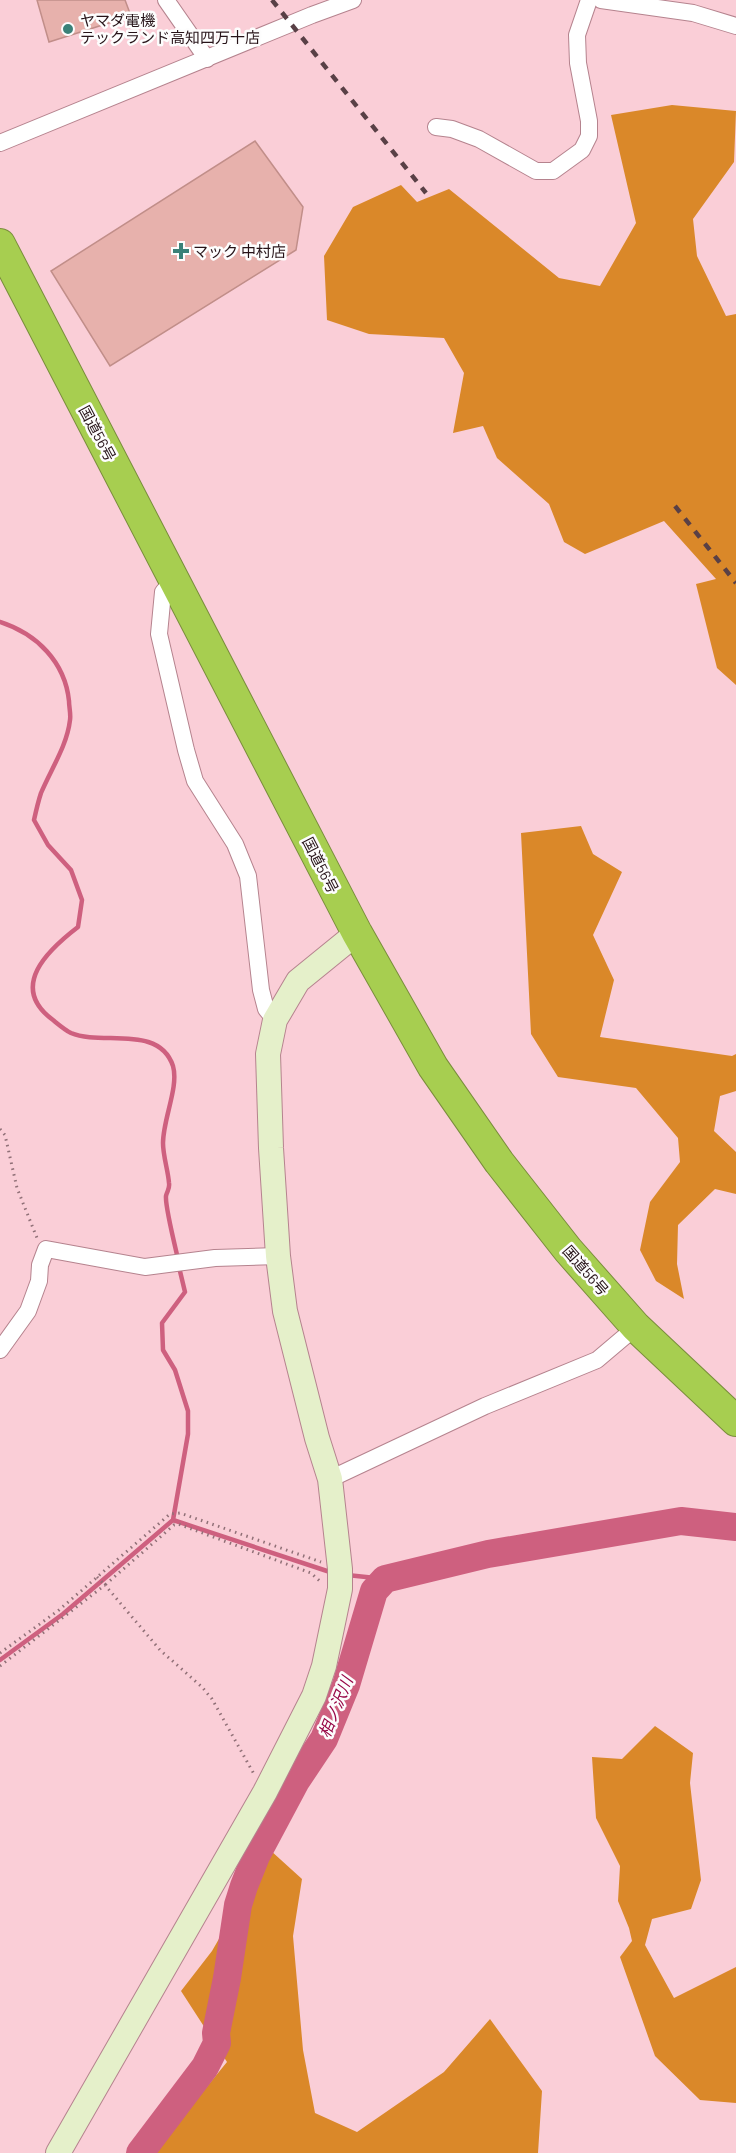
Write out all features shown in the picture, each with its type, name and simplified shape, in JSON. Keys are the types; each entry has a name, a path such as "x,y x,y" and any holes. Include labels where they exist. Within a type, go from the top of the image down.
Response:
{"highway":[{"name":"国道56号","path":"0,244 357,933 433,1067 499,1162 568,1250 636,1327 736,1421"}],"street":[{"path":"166,0 207,59"},
{"path":"0,143 353,0"},
{"path":"435,127 452,129 479,139 536,171 553,171 582,150 589,136 590,121 578,63 577,35 589,0"},
{"path":"601,0 693,13 736,26"},
{"path":"175,578 163,592 159,634 195,781 235,844 248,876 261,990 266,1009 275,1020"},
{"path":"58,2153 265,1792 314,1696 324,1666 339,1580 330,1479 317,1438 285,1311 278,1256 268,1094 268,1054 275,1020 298,981 357,933"},
{"path":"0,1350 28,1311 39,1281 40,1265 46,1249 146,1267 215,1258 278,1256"},
{"path":"330,1479 485,1406 597,1359 636,1327"}],"path":[{"path":"0,1129 5,1135 17,1188 34,1235 46,1249"},
{"path":"0,1653 59,1610 170,1514 180,1514 327,1563 339,1580"},
{"path":"0,1666 105,1585 174,1525 178,1524 311,1573 339,1580"},
{"path":"96,1577 160,1650 202,1687 212,1699 265,1792"}],"shaded area":[{"path":"672,105 736,111 734,162 693,219 697,256 726,316 736,314 736,685 717,668 696,584 716,579 664,521 585,554 564,542 549,504 497,458 483,426 453,433 464,373 444,338 369,334 327,320 324,256 353,207 401,185 417,202 449,189 559,278 600,286 636,223 611,115"},
{"path":"581,826 593,854 622,872 593,935 614,980 600,1037 732,1056 736,1054 736,1091 720,1096 714,1131 736,1152 736,1194 715,1189 678,1225 677,1264 684,1299 656,1281 640,1250 650,1202 680,1162 678,1138 636,1088 558,1077 531,1034 521,833"},
{"path":"655,1726 693,1753 690,1783 701,1880 691,1909 652,1919 645,1945 674,1998 736,1967 736,2103 700,2100 655,2056 620,1957 632,1941 618,1901 620,1866 596,1818 592,1757 622,1759"},
{"path":"270,1850 302,1879 293,1936 303,2050 315,2113 357,2132 444,2072 490,2019 542,2091 538,2153 153,2153 227,2062 181,1991 212,1951"}],"building":[{"name":"ヤマダ電機 テックランド高知四万十店","path":"37,0 125,0 131,16 49,42"},
{"path":"255,141 303,207 296,250 110,366 51,271"}],"waterway":[{"path":"0,622 26,634 47,651 62,674 69,701 70,720 66,739 41,793 34,820 48,845 71,870 82,900 78,927 55,947 37,970 33,982 34,995 40,1007 71,1033 98,1038 143,1041 156,1045 166,1053 173,1066 174,1074 163,1143 169,1185 166,1196 178,1259"},
{"path":"0,1660 63,1614 173,1520 188,1434 188,1411 175,1370 163,1350 162,1323 185,1292 179,1267"},
{"path":"173,1520 333,1573"},
{"name":"相ノ沢川","path":"140,2153 205,2067 217,2043 216,2033 238,1905 244,1886 256,1856 296,1781 324,1739 346,1685 374,1591 385,1579 488,1554 681,1521 736,1527"},
{"path":"347,1575 385,1579"}],"railway":[{"path":"272,0 426,193"},
{"path":"675,506 736,583"}],"place":[{"name":"ヤマダ電機 テックランド高知四万十店","path":"68,29"},
{"name":"マック 中村店","path":"181,251"}]}
